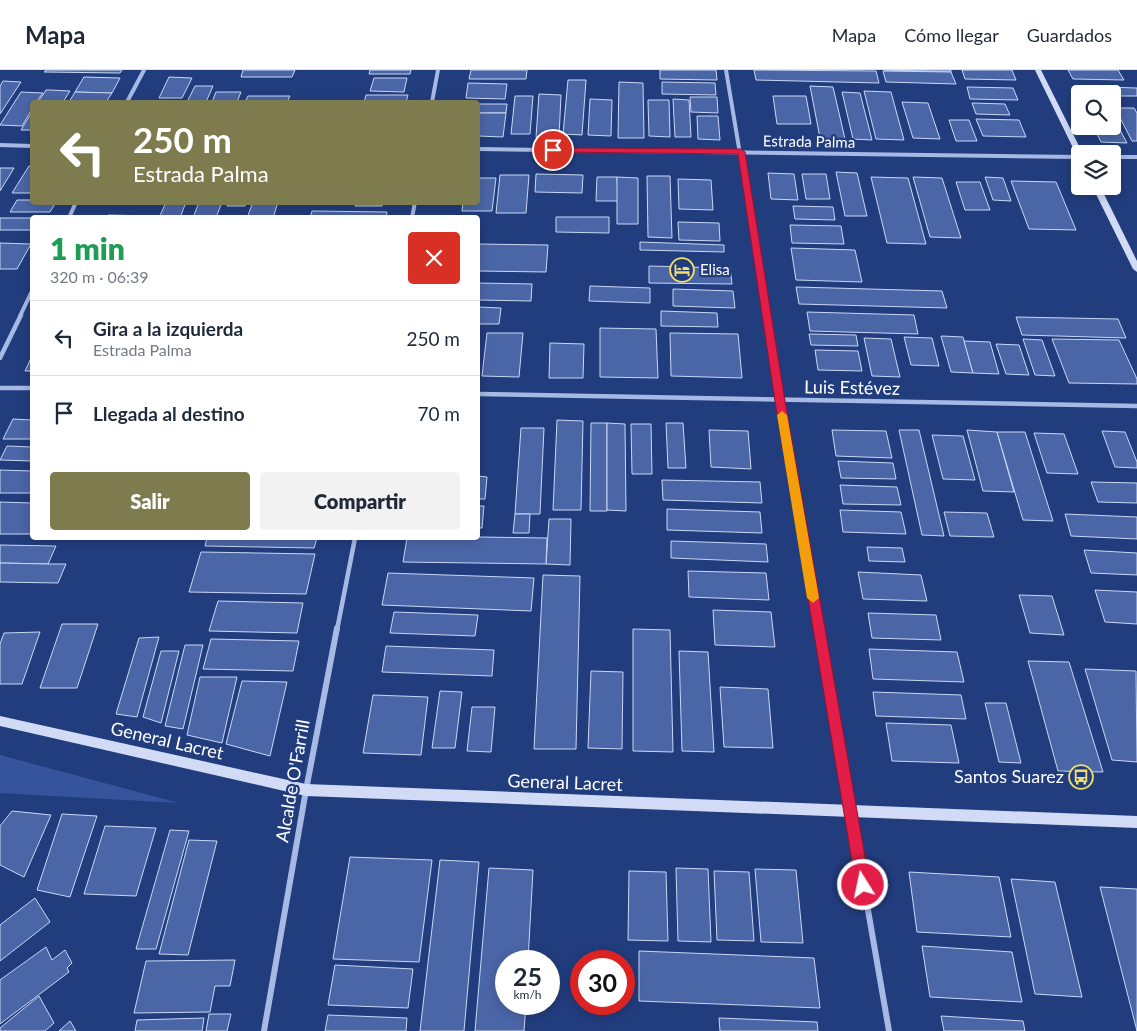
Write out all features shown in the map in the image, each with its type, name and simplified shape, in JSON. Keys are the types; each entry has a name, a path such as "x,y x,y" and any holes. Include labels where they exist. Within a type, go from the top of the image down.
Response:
{"main road":[{"path":"1038,70 1075,145"},
{"path":"1100,195 1137,269"},
{"name":"General Lacret","path":"0,721 306,790 1137,822"}],"street":[{"path":"128,100 144,70"},
{"path":"432,100 438,70"},
{"path":"726,70 741,152 780,401 889,1031"},
{"path":"0,145 30,146"},
{"name":"Estrada Palma","path":"480,149 1071,155"},
{"path":"1121,157 1137,158"},
{"path":"0,358 30,295"},
{"path":"0,388 30,388"},
{"name":"Luis Estévez","path":"480,394 1137,406"},
{"name":"Alcalde O'Farrill","path":"264,1031 306,790 355,540"}],"shaded area":[{"path":"0,755 179,803 0,793"}],"building":[{"path":"46,70 122,70 120,73 44,72"},
{"path":"243,70 295,70 292,77 241,77"},
{"path":"370,70 411,70 410,74 369,74"},
{"path":"471,70 527,70 526,79 469,79"},
{"path":"660,70 716,70 717,80 660,79"},
{"path":"754,70 876,71 879,83 756,80"},
{"path":"884,70 951,70 951,72"},
{"path":"962,70 1012,70 1016,80 965,79"},
{"path":"1068,70 1118,70 1124,80 1073,79"},
{"path":"883,71 951,72 956,84 886,82"},
{"path":"84,77 120,78 112,93 75,92"},
{"path":"169,77 192,78 182,98 159,98"},
{"path":"374,78 407,78 404,92 370,91"},
{"path":"568,80 586,80 582,135 563,134"},
{"path":"3,81 21,82 0,114 0,86"},
{"path":"619,82 643,83 644,138 618,138"},
{"path":"662,82 715,83 716,95 662,94"},
{"path":"468,83 507,84 505,99 466,98"},
{"path":"195,86 213,86 207,100 188,100"},
{"path":"810,86 833,87 845,139 820,138"},
{"path":"967,87 1013,88 1018,100 970,99"},
{"path":"1121,88 1137,88 1137,96 1121,96"},
{"path":"46,90 70,91 64,100 39,100"},
{"path":"864,91 891,92 904,140 876,139"},
{"path":"21,92 43,93 38,100 30,100 30,112 22,126 0,125"},
{"path":"75,92 112,93 107,100 70,100"},
{"path":"216,92 241,92 238,100 213,100"},
{"path":"842,92 860,93 872,140 853,139"},
{"path":"539,94 561,95 559,137 536,137"},
{"path":"366,95 408,95 407,100 365,100"},
{"path":"248,96 290,96 288,100 246,100"},
{"path":"515,96 533,96 530,134 511,134"},
{"path":"773,96 806,96 811,124 777,124"},
{"path":"690,97 717,97 718,113 691,112"},
{"path":"590,99 612,100 611,136 588,135"},
{"path":"673,99 689,100 691,137 675,137"},
{"path":"648,100 669,100 670,137 649,136"},
{"path":"902,102 928,103 940,139 913,138"},
{"path":"972,103 1005,104 1010,115 976,114"},
{"path":"480,104 507,104 506,113 480,113"},
{"path":"1121,108 1134,108 1137,113 1137,141 1132,141 1121,120"},
{"path":"480,113 506,113 503,137 480,136"},
{"path":"30,115 30,130 21,130"},
{"path":"697,116 718,116 720,140 698,139"},
{"path":"976,119 1019,120 1026,137 983,136"},
{"path":"949,120 969,120 977,141 956,141"},
{"path":"1121,132 1127,143 1101,142 1098,135 1121,135"},
{"path":"29,166 30,166 30,193 12,193"},
{"path":"0,168 14,168 0,191"},
{"path":"836,172 857,173 867,216 845,216"},
{"path":"768,173 794,174 798,200 771,199"},
{"path":"536,174 583,175 582,193 535,192"},
{"path":"802,174 826,174 830,199 806,199"},
{"path":"500,175 529,175 526,213 496,213"},
{"path":"647,176 670,176 672,238 648,237"},
{"path":"597,177 617,177 618,201 596,201"},
{"path":"617,177 638,178 638,224 617,224"},
{"path":"871,177 908,178 926,244 887,243"},
{"path":"913,177 942,178 961,238 930,237"},
{"path":"985,177 1003,178 1011,201 993,200"},
{"path":"480,178 496,178 492,211 462,211 463,205 480,205"},
{"path":"678,179 711,180 713,210 679,209"},
{"path":"1011,181 1056,182 1076,230 1029,229"},
{"path":"956,182 980,182 990,210 965,210"},
{"path":"17,200 30,200 30,205 54,205 50,212 10,212"},
{"path":"165,205 185,205 181,215 160,215"},
{"path":"198,205 221,205 217,215 194,215"},
{"path":"227,205 245,205 245,206"},
{"path":"252,205 277,205 274,215 248,215"},
{"path":"355,205 382,205 382,206"},
{"path":"793,206 833,207 835,220 795,219"},
{"path":"312,211 387,212 386,215 311,215"},
{"path":"556,217 609,217 609,233 556,232"},
{"path":"0,218 30,218 30,230 0,230"},
{"path":"678,222 719,223 720,241 679,240"},
{"path":"790,225 841,226 844,244 792,243"},
{"path":"640,242 724,245 724,252 640,250"},
{"path":"0,243 30,244 17,269 0,269"},
{"path":"480,244 548,245 546,272 480,271"},
{"path":"791,248 855,250 862,282 796,280"},
{"path":"649,266 730,268 732,284 649,283"},
{"path":"480,283 532,284 531,301 480,300"},
{"path":"590,286 650,288 650,303 589,301"},
{"path":"796,287 942,291 947,308 799,304"},
{"path":"673,289 733,291 735,308 673,306"},
{"path":"480,307 501,308 499,324 480,324"},
{"path":"661,311 717,313 718,327 661,326"},
{"path":"807,312 914,315 918,334 810,331"},
{"path":"1016,317 1118,319 1126,338 1022,335"},
{"path":"600,328 656,329 658,378 600,377"},
{"path":"487,333 523,333 519,377 482,376"},
{"path":"670,333 738,334 742,378 671,376"},
{"path":"809,334 856,335 858,346 811,345"},
{"path":"941,336 963,337 973,373 951,372"},
{"path":"904,337 932,338 939,366 911,365"},
{"path":"864,338 891,339 900,377 872,376"},
{"path":"1023,339 1042,340 1055,376 1035,375"},
{"path":"1052,339 1119,340 1137,379 1137,384 1069,383"},
{"path":"964,341 990,342 999,374 973,373"},
{"path":"550,343 584,344 583,378 549,378"},
{"path":"996,344 1019,345 1029,375 1006,374"},
{"path":"815,350 858,351 862,371 818,370"},
{"path":"30,360 30,371 25,371"},
{"path":"13,419 30,420 30,439 3,439"},
{"path":"557,420 583,421 581,510 553,510"},
{"path":"591,423 607,423 607,511 590,511"},
{"path":"607,423 625,424 626,511 607,510"},
{"path":"666,423 683,423 686,468 668,468"},
{"path":"631,424 651,424 652,474 632,474"},
{"path":"521,428 544,428 540,514 515,514"},
{"path":"709,430 748,431 751,469 711,467"},
{"path":"832,430 886,431 892,458 836,456"},
{"path":"899,430 919,430 944,536 922,535"},
{"path":"967,430 997,432 1014,492 983,491"},
{"path":"1102,431 1125,432 1137,462 1137,468 1115,467"},
{"path":"997,432 1025,432 1053,521 1023,520"},
{"path":"1034,433 1064,434 1078,474 1047,473"},
{"path":"932,435 963,436 975,480 943,479"},
{"path":"7,446 30,447 30,461 0,460"},
{"path":"838,461 893,463 896,479 841,478"},
{"path":"0,470 30,471 30,493 0,493"},
{"path":"480,476 487,477 485,499 480,499"},
{"path":"662,480 760,482 762,503 663,500"},
{"path":"1091,482 1137,483 1137,503 1098,502"},
{"path":"840,485 897,487 901,505 843,504"},
{"path":"0,502 30,503 30,534 0,534"},
{"path":"480,506 484,506 482,528 480,528"},
{"path":"667,509 760,512 762,533 667,530"},
{"path":"840,510 901,512 906,534 843,532"},
{"path":"944,512 987,513 994,537 950,536"},
{"path":"515,514 530,514 529,533 513,533"},
{"path":"1065,514 1137,517 1137,539 1071,536"},
{"path":"549,519 571,519 570,565 546,564"},
{"path":"480,537 547,538 546,564 403,562 407,540 480,540"},
{"path":"206,540 316,540 314,548 205,546"},
{"path":"671,541 766,544 768,562 671,558"},
{"path":"0,545 56,546 48,564 0,563"},
{"path":"867,547 902,548 905,562 869,561"},
{"path":"1084,550 1137,553 1137,575 1091,573"},
{"path":"201,552 315,554 306,594 189,592"},
{"path":"0,563 66,564 58,583 0,582"},
{"path":"688,571 766,573 769,600 689,597"},
{"path":"858,572 921,575 927,601 863,599"},
{"path":"388,573 534,578 531,611 382,605"},
{"path":"543,575 580,576 576,749 534,749"},
{"path":"1095,590 1137,592 1137,624 1105,622"},
{"path":"1019,595 1052,596 1064,635 1030,633"},
{"path":"218,601 303,603 297,633 209,631"},
{"path":"713,610 771,612 775,647 715,645"},
{"path":"394,612 478,615 475,636 390,633"},
{"path":"868,613 936,615 941,640 872,638"},
{"path":"62,624 98,624 77,688 40,688"},
{"path":"633,629 670,630 673,752 633,751"},
{"path":"40,632 22,684 0,684 0,644 4,633"},
{"path":"159,637 137,717 116,714 139,638"},
{"path":"211,639 299,641 293,671 203,669"},
{"path":"185,645 203,645 183,729 165,726"},
{"path":"386,646 494,650 492,676 382,672"},
{"path":"869,649 957,652 964,682 873,679"},
{"path":"161,651 179,651 161,723 143,717"},
{"path":"679,651 708,652 714,752 682,751"},
{"path":"1028,661 1069,662 1103,772 1058,771"},
{"path":"1085,669 1136,671 1137,762 1112,760"},
{"path":"591,671 623,672 622,749 588,748"},
{"path":"200,677 237,677 222,743 187,735"},
{"path":"242,681 287,682 270,756 226,744"},
{"path":"720,687 768,689 773,748 724,747"},
{"path":"440,691 462,692 455,748 432,748"},
{"path":"873,692 961,695 966,719 876,716"},
{"path":"373,695 428,697 421,755 363,753"},
{"path":"985,703 1006,703 1021,763 999,762"},
{"path":"472,707 495,707 491,752 467,751"},
{"path":"886,723 951,725 959,763 892,761"},
{"path":"12,811 51,815 24,877 0,865 0,826"},
{"path":"62,814 97,816 70,897 37,890"},
{"path":"105,826 156,828 136,896 84,894"},
{"path":"170,830 189,831 156,949 136,949"},
{"path":"189,840 217,841 188,955 159,954"},
{"path":"350,857 432,860 419,962 333,959"},
{"path":"440,860 479,862 464,1031 420,1031"},
{"path":"489,868 533,870 529,950 495,950 495,1015 525,1015 524,1031 475,1031"},
{"path":"676,868 708,869 711,942 678,941"},
{"path":"755,869 796,870 803,943 761,942"},
{"path":"629,871 666,872 668,941 628,940"},
{"path":"714,871 749,872 754,941 717,940"},
{"path":"909,872 999,877 1011,937 917,932"},
{"path":"1011,879 1055,882 1082,997 1035,994"},
{"path":"1100,887 1137,889 1137,1031"},
{"path":"35,898 50,922 0,961 0,925"},
{"path":"922,946 1012,952 1022,1002 930,997"},
{"path":"46,947 52,960 65,950 72,963 67,968 69,972 0,1024 0,980"},
{"path":"639,951 814,958 820,1008 639,1001"},
{"path":"235,960 230,986 215,986 210,1012 134,1013 146,961"},
{"path":"335,965 413,969 408,1008 328,1005"},
{"path":"39,996 54,1023 45,1031 0,1031 0,1028"},
{"path":"209,1014 231,1014 227,1031 206,1031"},
{"path":"328,1015 407,1018 406,1031 325,1031"},
{"path":"941,1016 1023,1021 1025,1031 944,1031"},
{"path":"204,1018 202,1031 135,1031 137,1020"},
{"path":"719,1018 817,1022 818,1031 720,1031"},
{"path":"70,1021 76,1031 59,1031"}],"slow traffic":[{"path":"782,415 813,598"}],"place":[{"name":"Elisa","path":"682,270"},
{"name":"Santos Suarez","path":"1081,777"}],"route":[{"path":"553,150 741,152 780,401 863,885"}]}
